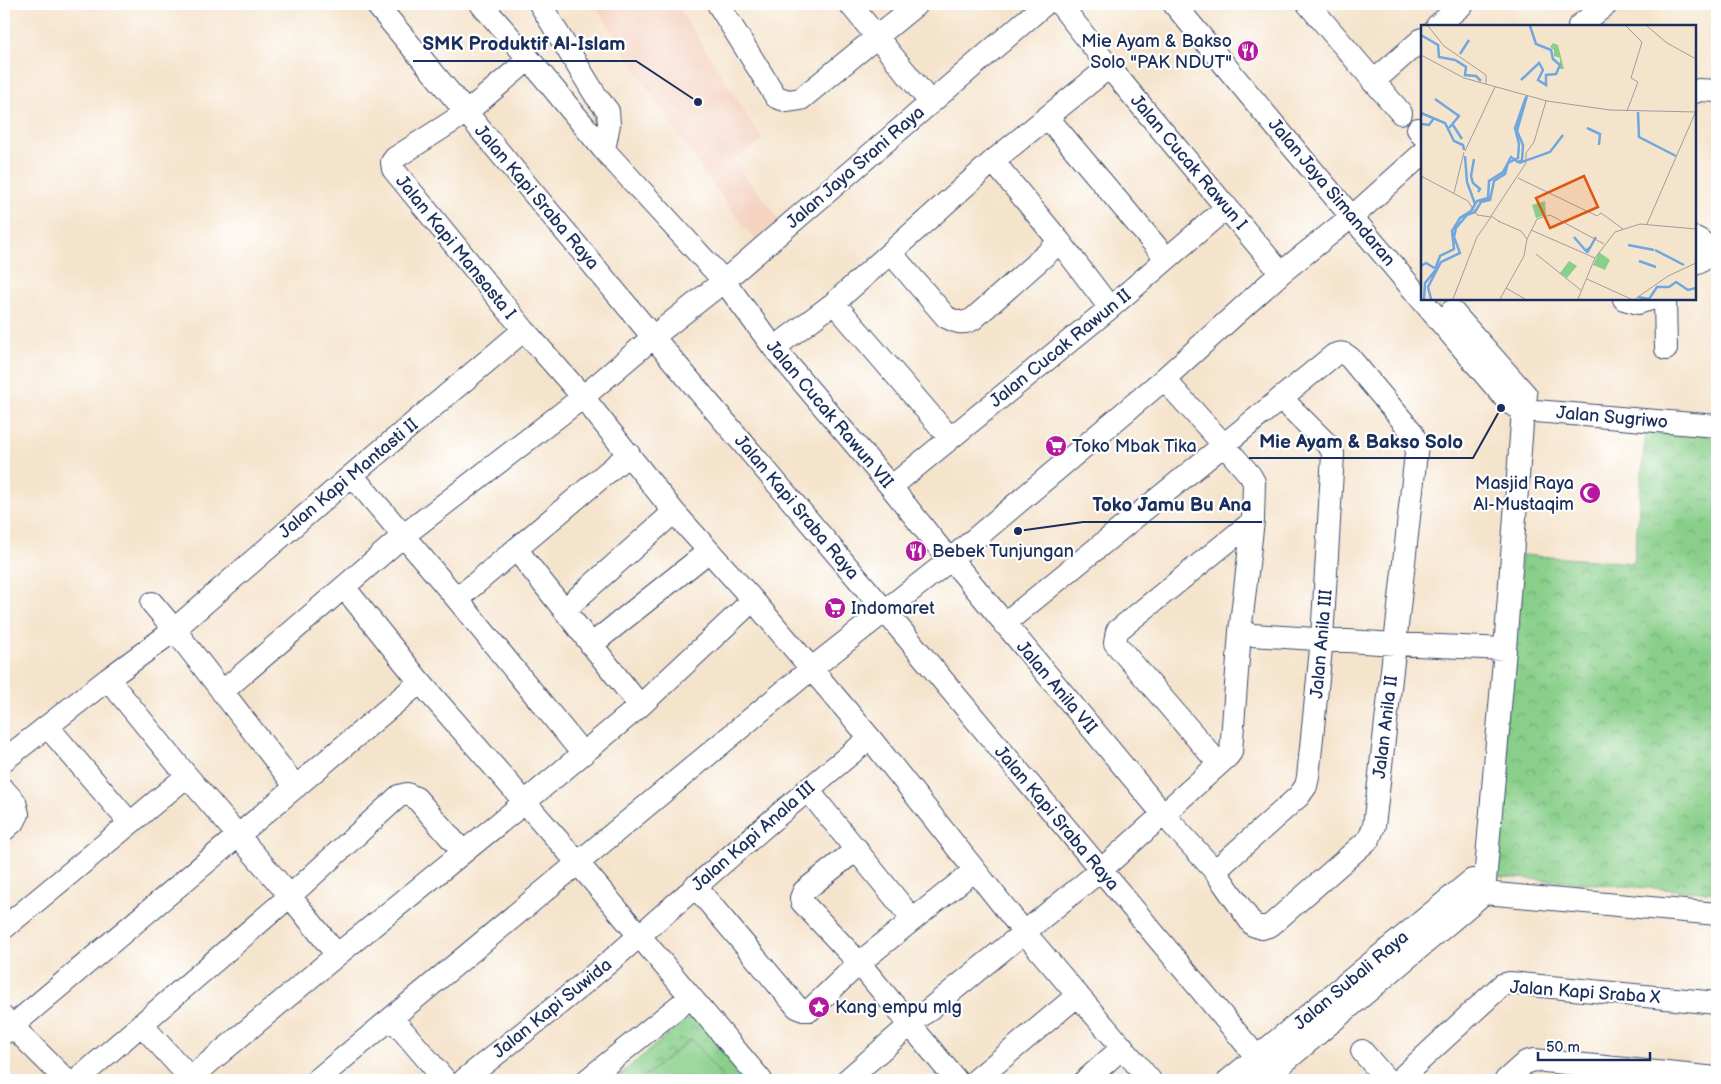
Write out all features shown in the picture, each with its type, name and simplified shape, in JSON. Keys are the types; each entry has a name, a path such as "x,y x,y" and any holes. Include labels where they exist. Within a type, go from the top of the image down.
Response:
{"street":[{"name":"Jalan Kapi Sraba Raya","path":"376,4 658,333 1267,1073"},
{"name":"Jalan Cucak Rawun VII","path":"480,4 529,59 604,150 724,281 774,348 944,552"},
{"path":"540,4 596,96 608,111 609,124 604,150"},
{"path":"718,4 776,97 788,101 801,99 917,4"},
{"path":"850,4 930,102"},
{"name":"Jalan Jaya Srani Raya","path":"222,692 403,536 583,397 658,333 724,281 1045,4"},
{"name":"Jalan Cucak Rawun I","path":"1060,4 1110,67 1282,273"},
{"name":"Jalan Jaya Simandaran","path":"1174,4 1421,288"},
{"name":"Jalan Jaya Simandaran","path":"1192,4 1356,212 1421,277"},
{"path":"1438,25 1462,4"},
{"path":"1580,25 1607,4"},
{"path":"1320,8 1373,82 1401,113"},
{"path":"1373,82 1421,40"},
{"name":"Jalan Kapi Mansasta I","path":"529,59 467,112 395,158 392,162 393,169 524,330 583,397 674,512 753,600 870,738 1024,932 1150,1080"},
{"path":"774,348 834,303 994,161 1110,67"},
{"path":"1696,92 1717,91"},
{"path":"1048,118 1166,258"},
{"path":"317,1080 811,669 885,611 944,552 1164,379 1282,273 1421,155"},
{"path":"994,161 1060,242 1110,308"},
{"name":"Jalan Cucak Rawun II","path":"891,487 1110,308 1227,207"},
{"path":"891,253 946,317 957,323 966,323 973,319 1060,242"},
{"name":"Jalan Jaya Simandaran","path":"1431,300 1519,402"},
{"path":"1442,300 1519,402 1498,648 1481,885"},
{"path":"1628,300 1638,303 1648,300"},
{"path":"1665,300 1666,349"},
{"path":"834,303 950,438"},
{"name":"Jalan Kapi Mantasti II","path":"4,760 174,629 524,330"},
{"name":"Jalan Anila II","path":"1163,814 1215,871 1253,925 1262,928 1271,926 1369,840 1374,826 1417,444 1412,432 1345,354 1334,355 1281,398"},
{"path":"847,1080 910,1025 1101,870 1228,756 1232,748 1240,632 1253,522 1254,482 1224,445 1164,379"},
{"path":"1004,624 1281,398"},
{"name":"Jalan Anila III","path":"1215,871 1299,796 1306,786 1308,777 1322,639 1333,454 1331,448 1281,398"},
{"name":"Jalan Sugriwo","path":"1519,402 1717,411"},
{"name":"Jalan Sugriwo","path":"1519,402 1717,426"},
{"path":"457,599 629,454"},
{"path":"352,475 457,599 583,754"},
{"path":"564,610 674,512"},
{"path":"1219,764 1115,640 1117,631 1253,522"},
{"path":"516,549 640,706"},
{"path":"591,645 709,551"},
{"name":"Jalan Anila VII","path":"944,552 1163,814"},
{"path":"344,586 420,682 578,863 760,1080"},
{"path":"141,1024 190,1080 336,955 640,706 753,600"},
{"path":"152,603 296,787"},
{"path":"1240,632 1252,635 1395,644 1498,648"},
{"path":"108,679 237,837 290,896 336,955"},
{"path":"66,1080 7,1026 237,837 420,682"},
{"path":"47,726 130,823"},
{"name":"Jalan Kapi Anala III","path":"639,936 807,789 870,738"},
{"path":"5,924 187,776"},
{"path":"807,789 914,920"},
{"path":"4,790 15,802 18,814 15,820 4,830"},
{"path":"78,1080 290,896 398,796 407,794 416,798 463,852"},
{"path":"857,849 804,891 801,898 804,905 859,964 956,1080"},
{"path":"695,886 797,1007 803,1010 810,1010 859,964 975,870"},
{"path":"1481,885 1717,902"},
{"path":"1481,885 1717,914"},
{"name":"Jalan Subali Raya","path":"1229,1080 1267,1073 1481,885"},
{"name":"Jalan Kapi Suwida","path":"464,1080 639,936"},
{"name":"Jalan Kapi Sraba X","path":"1399,1080 1502,985 1510,983 1717,1003"},
{"path":"976,1080 1078,995"},
{"path":"587,1080 690,997"},
{"path":"392,1018 445,1080"},
{"path":"1086,1080 1123,1048"},
{"path":"1362,1052 1387,1080"},
{"path":"1506,1080 1526,1062 1534,1060 1717,1073"}],"shaded area":[{"path":"594,4 676,4 763,140 733,160 780,221 756,242 674,129"}],"green space":[{"path":"1646,429 1717,436 1717,893 1491,876 1522,555 1634,563"},
{"path":"693,1014 748,1080 613,1080"},
{"path":"691,1039 725,1080 640,1080"}],"place":[{"name":"Mie Ayam & Bakso Solo \"PAK NDUT\"","path":"1248,51"},
{"name":"SMK Produktif Al-Islam","path":"698,102"},
{"name":"Mie Ayam & Bakso Solo","path":"1501,408"},
{"name":"Toko Mbak Tika","path":"1056,446"},
{"name":"Masjid Raya Al-Mustaqim","path":"1590,493"},
{"name":"Toko Jamu Bu Ana","path":"1018,531"},
{"name":"Bebek Tunjungan","path":"916,551"},
{"name":"Indomaret","path":"835,608"},
{"name":"Kang empu mlg","path":"819,1007"}]}
